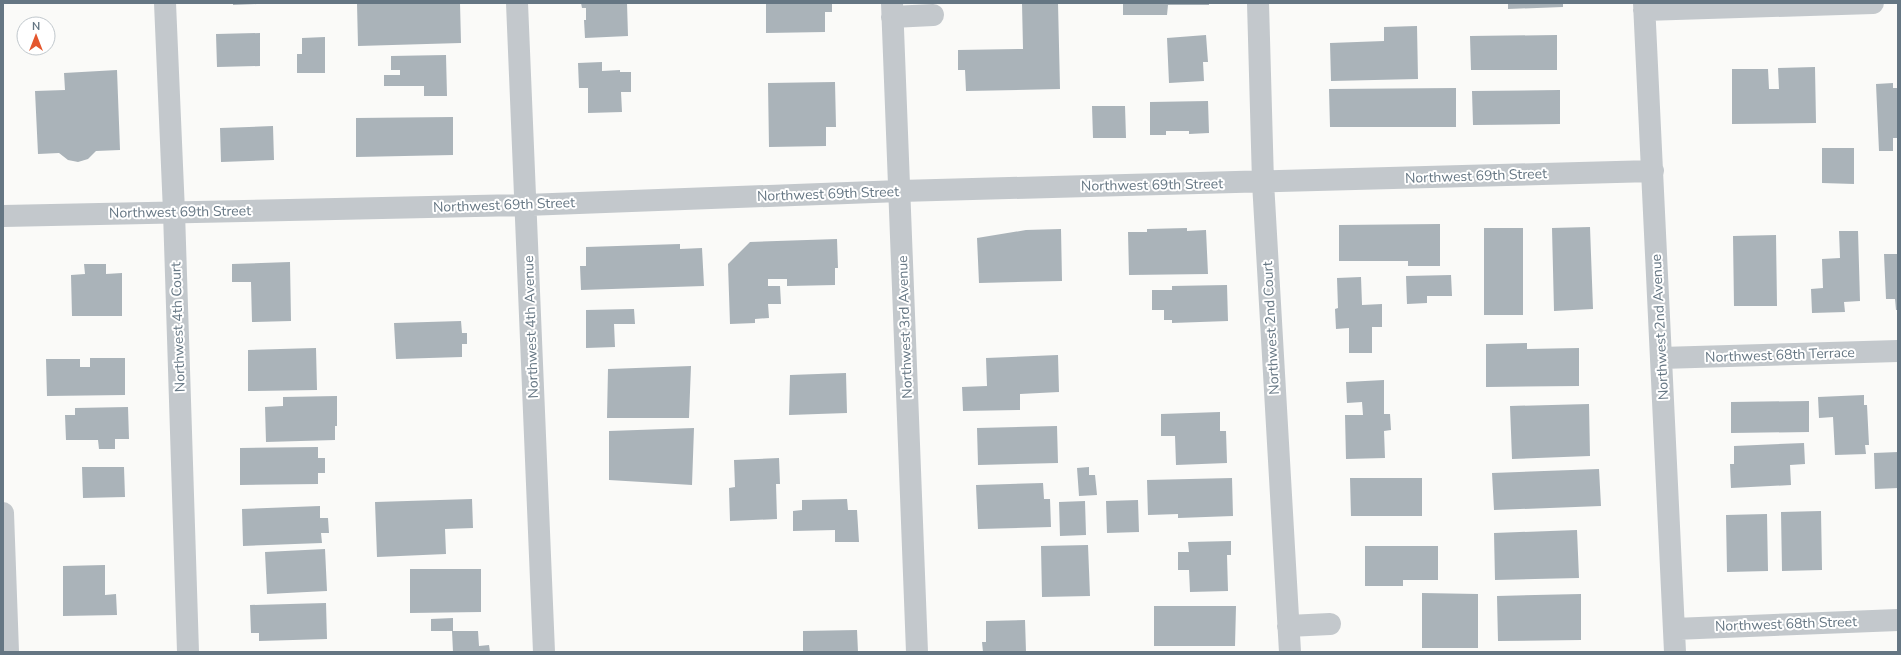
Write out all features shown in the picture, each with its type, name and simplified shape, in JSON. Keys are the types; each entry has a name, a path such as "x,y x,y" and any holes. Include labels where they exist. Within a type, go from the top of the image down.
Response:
{"street":[{"name":"Northwest 4th Court","path":"165,3 174,212 188,652"},
{"name":"Northwest 4th Avenue","path":"517,3 544,652"},
{"name":"Northwest 2nd Court","path":"1258,3 1263,182 1290,652"},
{"path":"1644,7 1873,3"},
{"name":"Northwest 2nd Avenue","path":"1644,7 1675,652"},
{"path":"892,10 933,15"},
{"name":"Northwest 3rd Avenue","path":"892,10 917,652"},
{"name":"Northwest 69th Street","path":"3,216 526,205 900,191 1653,171"},
{"name":"Northwest 68th Terrace","path":"1661,358 1898,351"},
{"path":"3,513 8,652"},
{"name":"Northwest 68th Street","path":"1674,629 1898,620"},
{"path":"1288,626 1330,624"}],"building":[{"path":"233,3 257,3 257,4 233,5"},
{"path":"357,3 460,3 461,43 358,46"},
{"path":"581,3 627,3 628,36 585,38 584,20 586,20 586,8 582,8"},
{"path":"766,3 832,3 832,12 825,12 825,32 766,33"},
{"path":"1022,3 1058,3 1060,89 966,91 965,70 958,70 958,50 1023,49"},
{"path":"1123,3 1209,3 1209,5 1168,5 1167,15 1123,15"},
{"path":"1508,3 1563,3 1563,7 1508,9"},
{"path":"1417,26 1418,79 1331,81 1330,43 1384,41 1384,27"},
{"path":"260,33 260,66 217,67 216,34"},
{"path":"1206,35 1208,62 1203,62 1204,81 1169,83 1167,38"},
{"path":"1557,35 1557,70 1471,70 1470,36"},
{"path":"325,37 325,73 297,73 297,54 302,54 302,38"},
{"path":"446,55 447,96 424,96 424,86 384,86 384,75 400,75 400,70 391,70 391,56"},
{"path":"602,62 602,71 620,70 620,72 631,72 631,92 621,92 622,112 588,113 588,88 579,88 578,63"},
{"path":"1815,67 1816,123 1732,124 1732,69 1768,69 1769,89 1779,89 1778,68"},
{"path":"117,70 120,150 96,151 88,159 78,162 68,160 59,153 38,154 35,91 65,90 64,73"},
{"path":"835,82 836,127 826,127 826,146 769,147 768,83"},
{"path":"1893,83 1893,88 1898,88 1898,138 1893,138 1893,151 1879,151 1876,84"},
{"path":"1456,88 1456,127 1330,127 1329,89"},
{"path":"1560,90 1560,124 1473,125 1472,91"},
{"path":"1208,101 1209,133 1189,134 1189,131 1166,131 1166,135 1150,135 1150,102"},
{"path":"1092,106 1125,106 1126,138 1093,138"},
{"path":"453,117 453,155 356,157 356,118"},
{"path":"273,126 274,160 221,162 220,128"},
{"path":"1822,148 1854,148 1854,184 1822,183"},
{"path":"1440,224 1440,266 1408,266 1408,261 1339,261 1339,225"},
{"path":"1590,227 1593,309 1554,311 1552,228"},
{"path":"1187,228 1187,231 1206,230 1208,274 1129,275 1128,232 1147,232 1147,229"},
{"path":"1484,228 1523,228 1523,315 1484,315"},
{"path":"1061,229 1062,281 979,283 977,238 1026,230"},
{"path":"1839,231 1858,231 1860,301 1844,302 1845,312 1812,313 1811,289 1823,288 1822,259 1840,258"},
{"path":"1776,235 1777,306 1734,306 1733,236"},
{"path":"837,239 838,268 835,268 835,285 787,286 787,279 768,279 768,286 780,286 781,304 768,304 769,318 755,319 755,323 730,324 728,264 750,242"},
{"path":"680,244 680,249 702,248 704,286 581,290 580,266 586,266 586,247"},
{"path":"1884,254 1898,254 1898,310 1896,310 1895,299 1886,299"},
{"path":"290,262 291,321 252,322 251,282 232,282 232,264"},
{"path":"84,264 106,264 106,274 122,273 122,316 72,316 71,275 85,274"},
{"path":"1451,275 1452,296 1427,296 1427,303 1407,304 1406,276"},
{"path":"1361,277 1362,305 1382,304 1382,327 1372,327 1372,353 1349,353 1349,328 1336,329 1335,309 1338,308 1337,278"},
{"path":"1227,285 1228,321 1172,323 1172,320 1164,320 1164,310 1152,310 1152,290 1172,290 1172,286"},
{"path":"634,309 635,324 614,324 615,347 586,348 586,310"},
{"path":"461,321 462,333 467,333 467,344 462,344 462,357 396,359 394,323"},
{"path":"1527,343 1527,349 1579,348 1579,386 1486,387 1486,344"},
{"path":"316,348 317,390 248,391 248,350"},
{"path":"1058,355 1059,392 1020,394 1020,410 963,411 962,387 987,386 986,358"},
{"path":"90,358 125,358 125,395 47,396 46,359 80,359 80,367 90,367"},
{"path":"691,366 689,418 607,418 608,369"},
{"path":"846,373 847,413 789,415 790,375"},
{"path":"1384,380 1384,414 1390,414 1391,430 1384,431 1385,458 1346,459 1345,415 1363,415 1362,402 1347,403 1346,382"},
{"path":"1864,395 1864,405 1867,405 1869,445 1865,445 1866,454 1835,455 1833,417 1819,418 1818,397"},
{"path":"337,396 337,426 335,426 335,440 266,442 265,407 283,406 283,397"},
{"path":"1809,401 1809,432 1731,433 1731,402"},
{"path":"1589,404 1590,456 1512,459 1510,406"},
{"path":"128,407 129,439 115,439 115,449 99,449 98,440 66,440 65,415 75,415 75,408"},
{"path":"1220,412 1220,431 1226,431 1227,463 1176,465 1175,436 1161,436 1161,414"},
{"path":"1057,426 1058,463 978,465 977,428"},
{"path":"694,428 692,485 609,480 609,431"},
{"path":"1804,443 1805,464 1790,465 1791,485 1731,488 1730,464 1734,464 1734,446"},
{"path":"318,447 318,458 325,458 325,473 318,473 318,484 240,485 240,448"},
{"path":"1898,452 1898,488 1875,489 1874,453"},
{"path":"779,458 780,484 776,484 777,519 730,521 729,488 735,487 734,460"},
{"path":"82,467 124,467 125,497 83,498"},
{"path":"1089,467 1089,475 1095,475 1097,495 1079,496 1077,468"},
{"path":"1599,469 1601,506 1494,510 1492,473"},
{"path":"1232,478 1233,516 1178,518 1178,514 1148,515 1147,480"},
{"path":"1350,478 1422,478 1422,516 1351,516"},
{"path":"1043,483 1044,499 1050,499 1051,527 978,529 976,485"},
{"path":"472,499 473,528 445,529 446,554 377,557 375,502"},
{"path":"847,499 848,510 857,510 859,542 835,542 835,530 793,531 793,511 802,510 802,500"},
{"path":"1138,500 1139,532 1107,533 1106,501"},
{"path":"1085,501 1086,535 1060,536 1059,502"},
{"path":"320,506 320,518 328,518 329,533 321,533 322,543 243,546 242,509"},
{"path":"1821,511 1822,570 1782,571 1781,512"},
{"path":"1767,514 1768,571 1727,572 1726,515"},
{"path":"1577,530 1579,578 1495,580 1494,533"},
{"path":"1231,541 1231,555 1227,555 1228,591 1190,592 1189,570 1178,570 1178,552 1189,552 1188,542"},
{"path":"1088,545 1090,596 1042,597 1041,546"},
{"path":"1365,546 1438,546 1438,580 1403,580 1403,586 1365,586"},
{"path":"325,549 327,591 267,594 265,552"},
{"path":"105,565 105,595 116,594 117,615 63,616 63,566"},
{"path":"410,569 481,569 481,612 410,613"},
{"path":"1422,593 1478,594 1478,648 1422,648"},
{"path":"1581,594 1581,640 1498,641 1497,596"},
{"path":"326,603 327,639 259,641 259,633 251,633 250,605"},
{"path":"1154,606 1236,606 1235,646 1154,646"},
{"path":"453,618 453,631 431,631 431,619"},
{"path":"1025,620 1026,652 983,652 982,642 986,642 986,621"},
{"path":"857,630 858,652 803,652 803,631"},
{"path":"452,631 478,631 479,646 489,645 490,652 453,652"}]}
